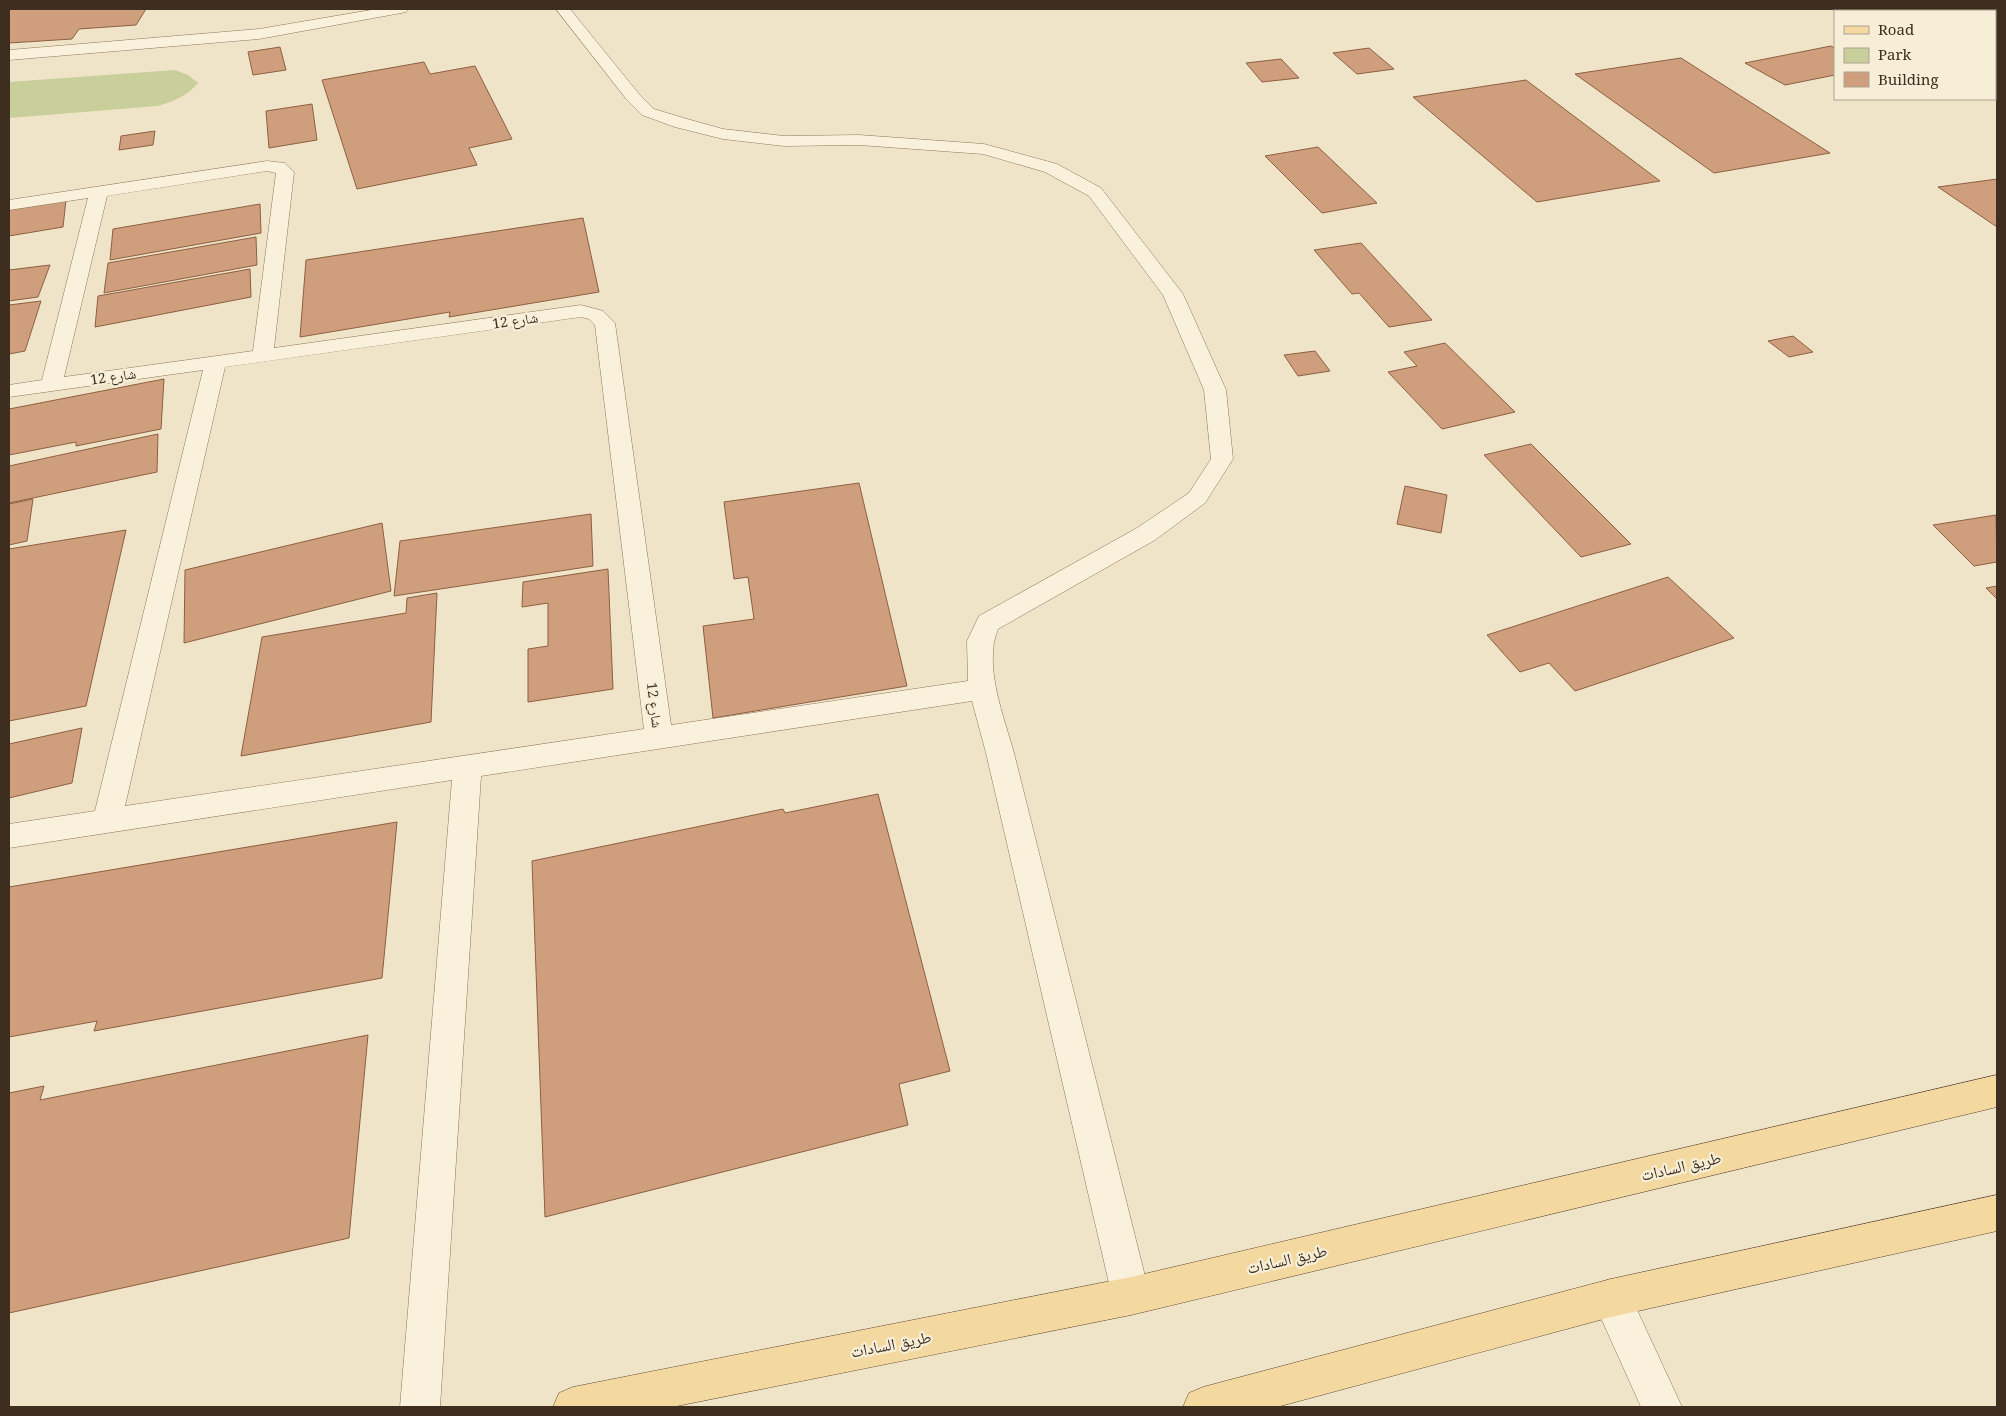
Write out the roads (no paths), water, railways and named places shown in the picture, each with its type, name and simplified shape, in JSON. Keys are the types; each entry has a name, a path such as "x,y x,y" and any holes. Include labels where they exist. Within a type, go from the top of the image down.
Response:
{"main road":[{"name":"طريق السادات","path":"573,1407 1131,1296 1997,1091"},
{"path":"1202,1407 1611,1298 1997,1213"}],"street":[{"path":"9,55 259,34 401,9"},
{"path":"563,9 648,112 681,123 722,134 784,141 859,140 934,144 984,150 1051,168 1096,192 1172,294 1214,390 1222,459 1197,498 1190,504 1146,534 988,623 980,641 982,689 1005,772 1131,1296"},
{"path":"9,205 267,166 279,167 285,172 263,355"},
{"path":"51,385 99,190"},
{"name":"شارع 12","path":"9,391 581,311 596,315 605,323 659,736"},
{"path":"107,822 216,361"},
{"path":"9,836 659,736 982,689"},
{"path":"420,1407 467,767"},
{"path":"1611,1298 1662,1407"}]}
